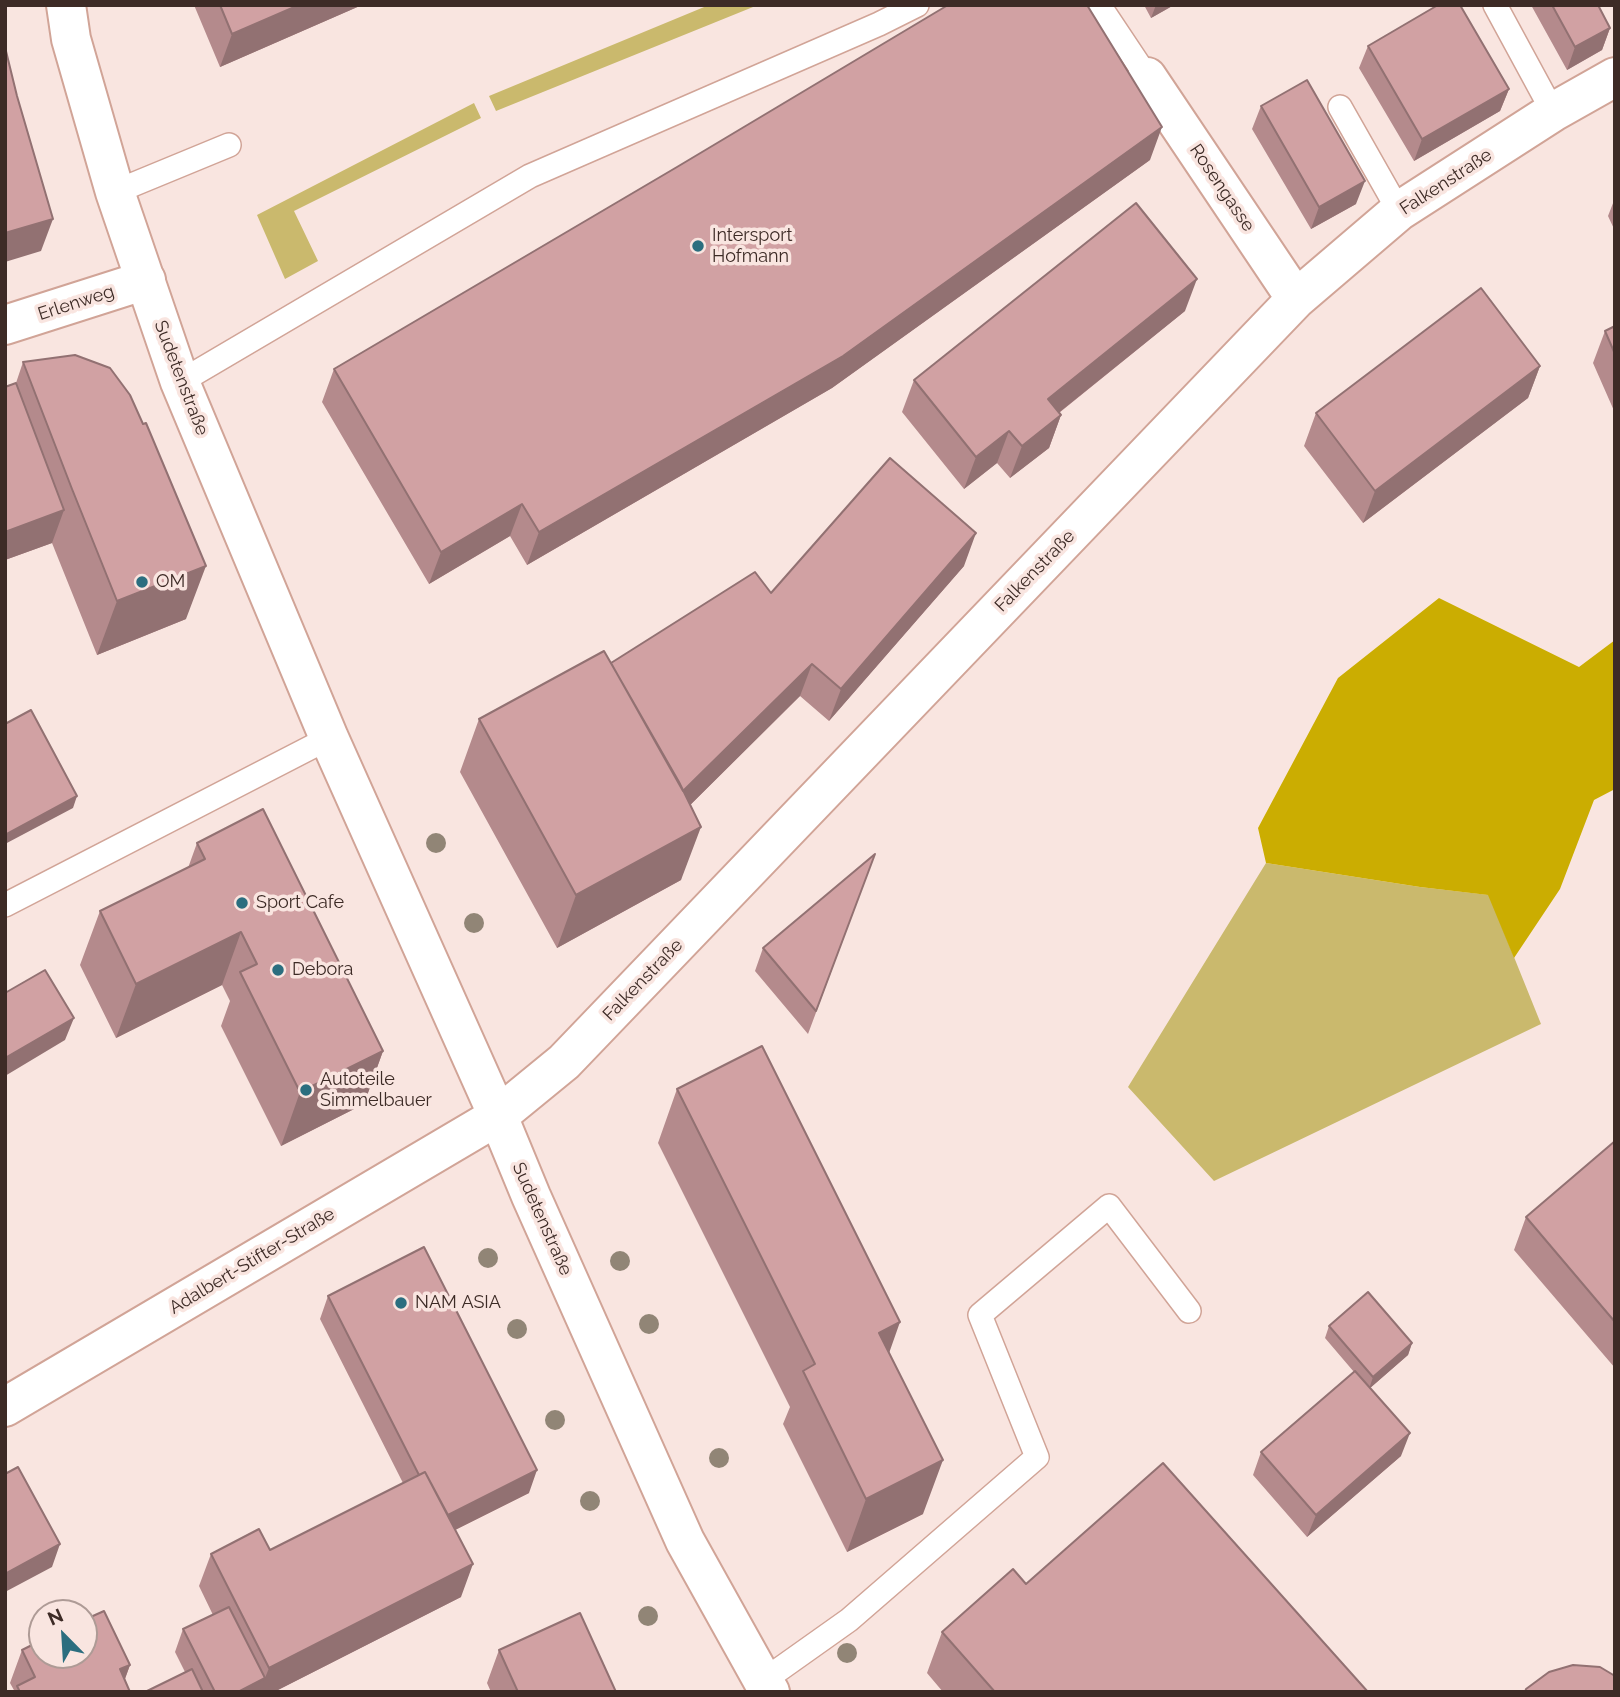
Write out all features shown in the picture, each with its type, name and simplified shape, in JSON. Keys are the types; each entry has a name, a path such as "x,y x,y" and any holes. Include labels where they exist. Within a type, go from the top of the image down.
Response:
{"street":[{"name":"Sudetenstraße","path":"66,5 71,39 115,192 180,382 330,738 685,1541 766,1687"},
{"name":"Rosengasse","path":"1147,77 1296,299"},
{"name":"Falkenstraße","path":"498,1116 564,1062 1296,299 1399,211 1553,112 1615,77"},
{"name":"Erlenweg","path":"5,325 146,280"},
{"name":"Adalbert-Stifter-Straße","path":"5,1407 498,1116"}],"lane":[{"path":"180,382 530,176 917,5"},
{"path":"1099,5 1147,77"},
{"path":"1494,5 1553,112"},
{"path":"1340,107 1399,211"},
{"path":"115,192 229,145"},
{"path":"5,905 330,738"},
{"path":"766,1687 849,1620 1037,1457 980,1315 1109,1206 1189,1311"}],"shaded area":[{"path":"709,5 758,5 496,111 489,96"},
{"path":"474,103 481,118 294,211 318,261 285,279 257,215"},
{"path":"1439,598 1579,667 1615,640 1615,789 1594,800 1560,889 1514,958 1488,895 1266,863 1258,828 1338,678"},
{"path":"1266,863 1489,895 1541,1024 1214,1181 1128,1087"}],"building":[{"path":"220,5 299,5 232,34"},
{"path":"948,5 1087,5 1162,127 843,356 539,532 522,504 441,552 334,369"},
{"path":"1438,5 1460,5 1509,89 1422,139 1368,46"},
{"path":"1552,5 1598,5 1610,28 1575,47"},
{"path":"5,47 53,219 5,233"},
{"path":"1307,80 1365,181 1319,207 1261,106"},
{"path":"1136,203 1197,279 1048,399 1061,415 1022,446 1009,431 976,457 914,380"},
{"path":"1481,288 1540,366 1375,491 1316,413"},
{"path":"1615,326 1615,354 1605,331"},
{"path":"75,355 110,368 130,395 143,424 146,423 206,566 117,601 23,362"},
{"path":"16,383 64,510 5,532 5,387"},
{"path":"890,458 976,533 841,689 812,664 683,791 611,663 755,572 771,593"},
{"path":"604,651 679,782 701,827 576,895 479,719"},
{"path":"31,710 77,796 5,835 5,724"},
{"path":"263,809 383,1051 300,1092 240,972 257,964 241,932 136,984 100,911 205,859 197,843"},
{"path":"875,854 816,1011 763,948"},
{"path":"45,970 74,1018 5,1058 5,993"},
{"path":"762,1046 900,1322 879,1333 943,1460 866,1499 803,1371 815,1364 677,1089"},
{"path":"1615,1141 1615,1322 1526,1217"},
{"path":"424,1247 537,1470 448,1515 425,1472 419,1475 328,1296"},
{"path":"1368,1292 1412,1343 1373,1377 1329,1326"},
{"path":"1355,1371 1410,1433 1316,1515 1261,1452"},
{"path":"1163,1463 1368,1692 995,1692 942,1632 1013,1569 1026,1584"},
{"path":"18,1467 60,1544 5,1574 5,1474"},
{"path":"425,1472 473,1564 269,1668 211,1554 259,1529 270,1550"},
{"path":"229,1607 265,1678 238,1692 215,1692 183,1629"},
{"path":"104,1611 130,1665 120,1669 130,1692 20,1692 17,1686 35,1677 31,1669 98,1669 98,1614"},
{"path":"580,1613 616,1692 518,1692 499,1650"},
{"path":"28,1647 28,1662 22,1650"},
{"path":"1573,1665 1600,1667 1615,1676 1615,1692 1525,1692 1549,1672"},
{"path":"192,1669 203,1692 145,1692"}],"place":[{"name":"Intersport Hofmann","path":"698,246"},
{"name":"OM","path":"142,582"},
{"name":"Sport Cafe","path":"242,903"},
{"name":"Debora","path":"278,970"},
{"name":"Autoteile Simmelbauer","path":"306,1090"},
{"name":"NAM ASIA","path":"401,1303"}]}
